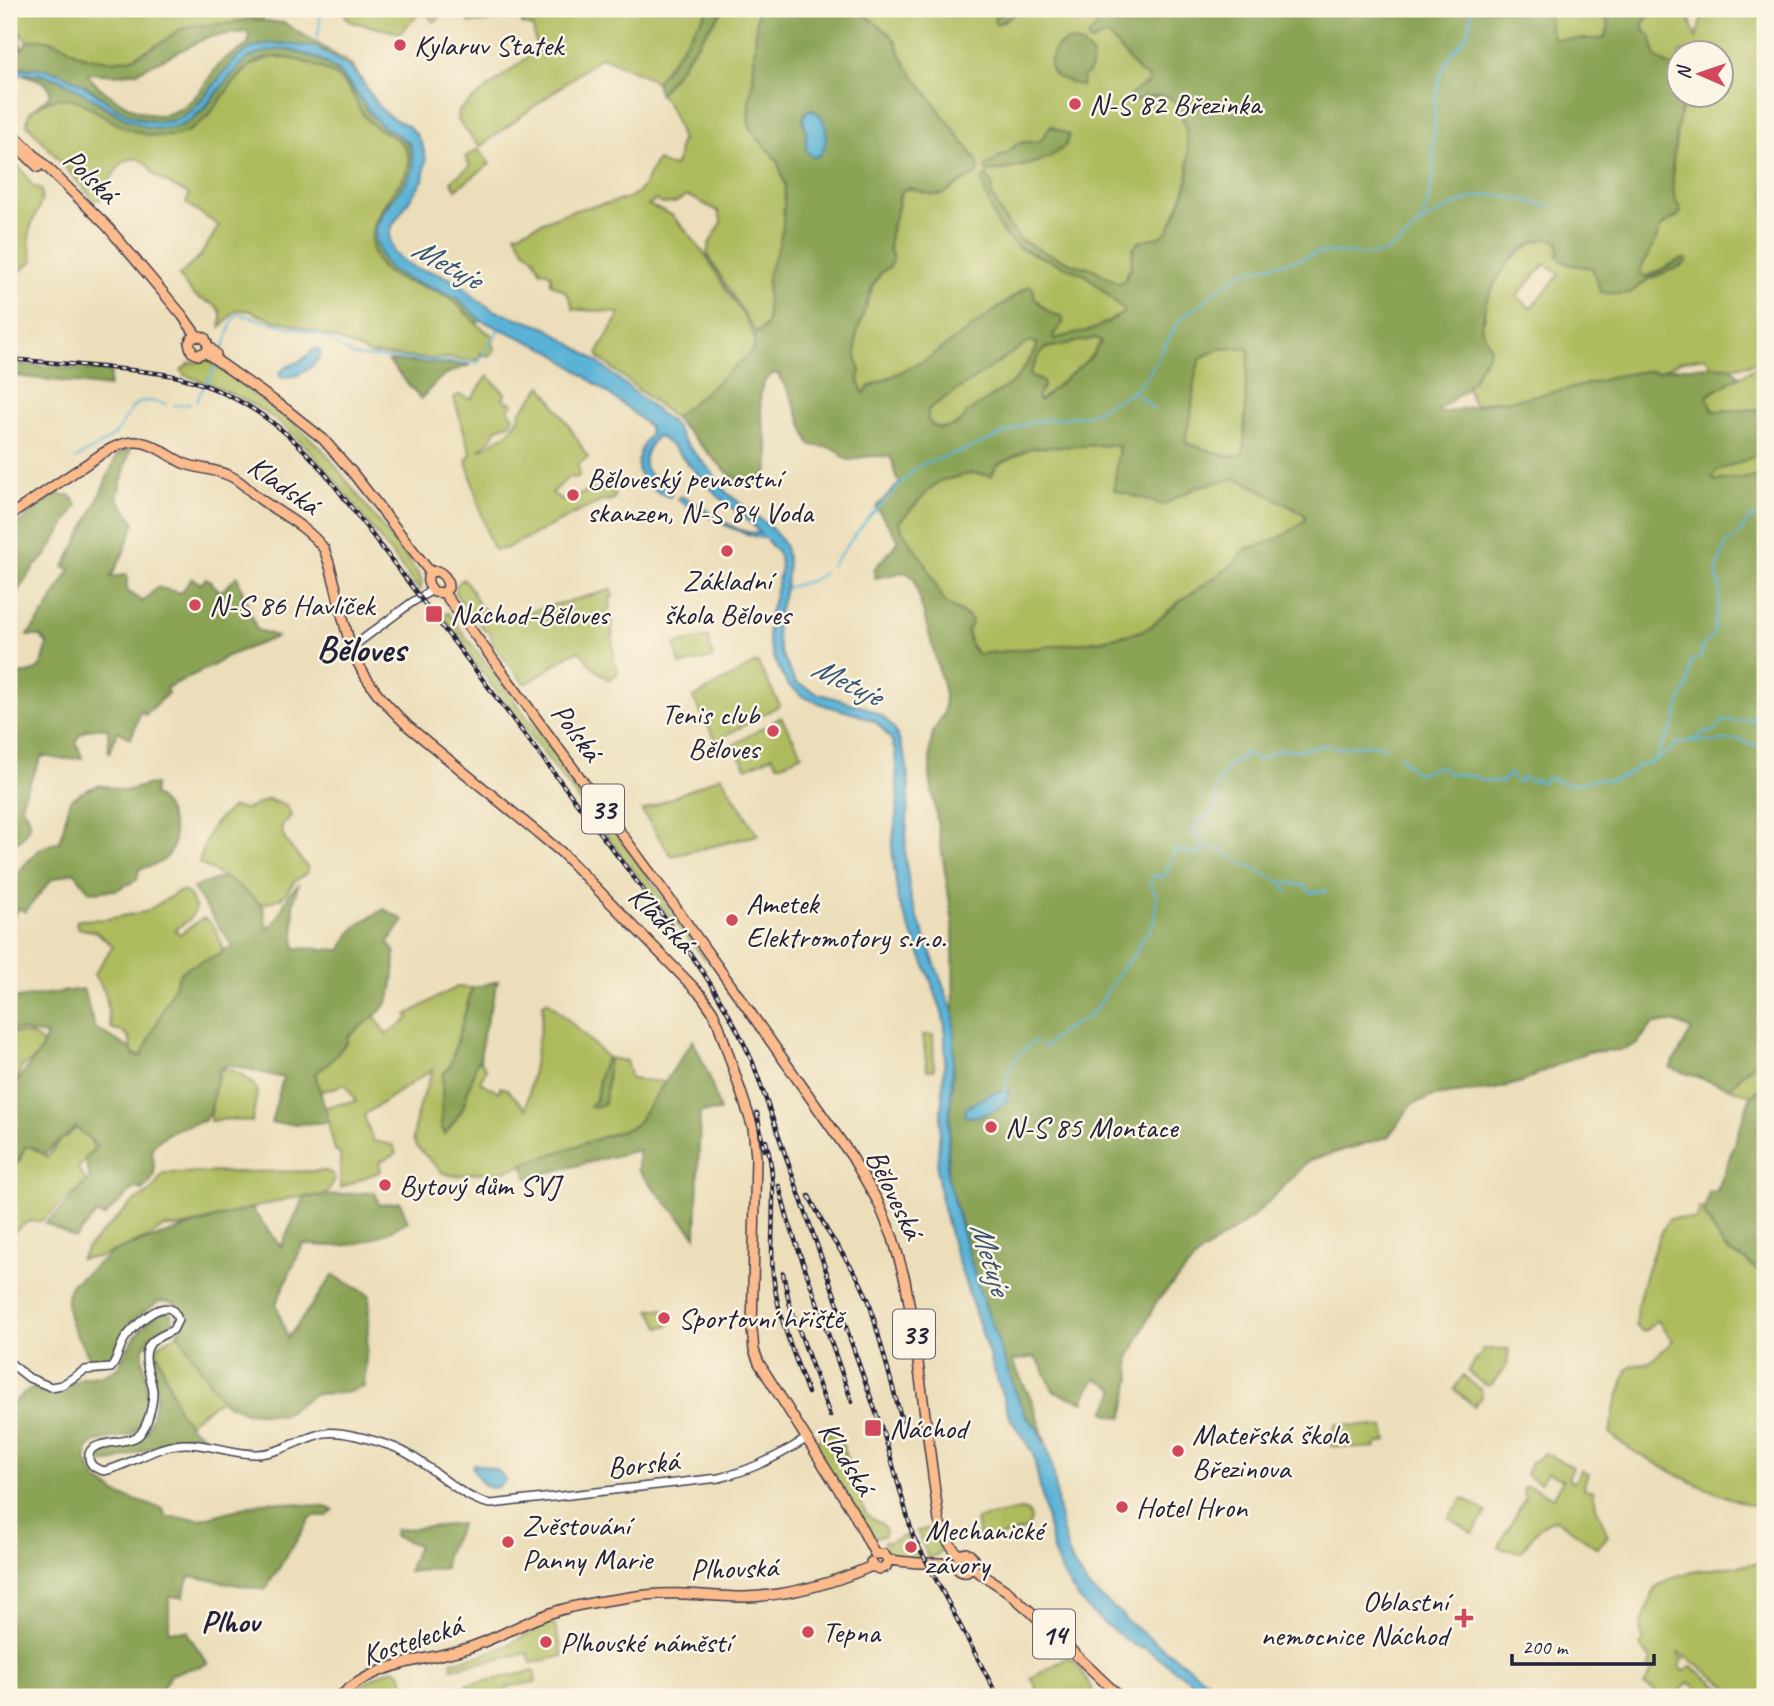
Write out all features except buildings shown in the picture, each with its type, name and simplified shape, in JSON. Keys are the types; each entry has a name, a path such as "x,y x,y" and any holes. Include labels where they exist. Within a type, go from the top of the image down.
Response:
{"main road":[{"name":"Polská","path":"9,130 106,225 182,315 195,337"},
{"name":"Polská","path":"9,139 135,261"},
{"path":"195,337 205,338 206,349 198,355 192,352 189,346 195,337"},
{"name":"Polská","path":"206,349 323,439 352,471 429,572 427,581 432,590"},
{"name":"Kladská","path":"9,516 77,469 121,444 147,444 185,463 236,479 258,498 318,540 324,548 352,649 369,682 386,705 561,852 688,979 713,1012 719,1026 755,1141 752,1329 754,1350 759,1363 853,1512 875,1554"},
{"name":"Polská","path":"429,572 437,570 444,575 448,588 444,593 671,901"},
{"path":"432,590 444,593"},
{"name":"Běloveská","path":"671,901 823,1114 852,1157 883,1213 905,1280 939,1521 956,1559"},
{"path":"937,1562 945,1553 947,1540"},
{"name":"14","path":"888,1560 937,1562 956,1559 966,1553 972,1556 972,1568 964,1572 957,1569 956,1559"},
{"path":"872,1566 871,1560 875,1554"},
{"name":"14","path":"875,1554 884,1554 888,1560"},
{"name":"14","path":"872,1566 881,1569 887,1565 888,1560"},
{"name":"Plhovská","path":"503,1634 554,1612 577,1606 639,1595 746,1597 777,1593 827,1582 872,1566"},
{"name":"14","path":"972,1568 1007,1591 1120,1697"},
{"name":"Kostelecká","path":"339,1697 383,1668 460,1650 503,1634"}],"street":[{"path":"352,649 432,590"},
{"name":"Borská","path":"9,1362 37,1382 58,1387 85,1370 111,1368 130,1332 161,1308 173,1311 178,1320 173,1330 153,1341 147,1352 147,1367 153,1394 144,1427 136,1438 129,1441 109,1442 95,1447 90,1462 104,1471 175,1445 196,1444 259,1454 332,1432 407,1452 477,1501 491,1504 719,1478 737,1474 806,1439"}],"green space":[{"path":"9,9 12,9 21,50 28,41 40,39 63,45 79,55 111,61 133,58 179,30 191,26 234,23 247,19 284,23 352,65 364,84 351,68 323,50 275,43 256,46 235,60 184,116 158,123 129,115 85,85 24,67 9,72","holes":["248,33 246,45 221,62 192,100 167,114 144,113 122,103 88,75 137,72 208,37"]},
{"path":"18,9 266,9 260,21 236,21 179,30 133,58 111,61 79,55 51,41 28,41 17,26 15,18"},
{"path":"344,9 424,9 400,33 352,22 346,17"},
{"path":"427,9 709,9 656,82 601,57 481,146 458,120 459,110 545,44 536,48 533,27 522,24 521,18 511,14 510,18 470,23 465,10 455,10 439,16 438,20 433,22 425,11"},
{"path":"709,9 725,9 659,94 656,82"},
{"path":"725,9 757,9 748,119 753,132 772,153 782,171 786,190 784,221 768,279 767,323 755,332 707,254 709,244 722,222 718,211 686,196 675,203 662,204 656,200 648,205 672,215 687,232 706,256 749,324 755,340 754,349 744,359 674,418 598,357 598,352 620,313 573,309 566,293 551,284 551,275 545,271 541,272 533,256 525,250 515,234 568,212 632,196 641,189 658,160 669,166 676,164 679,144 682,141 671,110 659,94"},
{"path":"757,9 863,9 864,14 892,36 906,65 977,161 979,170 976,174 944,194 932,195 909,188 903,190 899,197 890,233 889,249 893,259 873,285 856,336 859,380 865,393 868,388 926,360 1029,286 1033,288 1035,299 1050,313 1062,316 1063,323 1053,335 1054,339 1094,329 1124,313 1124,310 1086,275 1019,248 1011,241 994,218 982,181 987,175 992,185 992,195 1002,216 1020,240 1076,265 1091,268 1118,283 1124,281 1130,270 1136,245 1143,240 1161,236 1168,230 1187,185 1189,164 1184,122 1180,109 1166,96 1134,101 1130,99 1130,95 1147,83 1149,78 1141,74 1110,38 1105,35 1092,42 1088,40 1103,9 1549,9 1550,29 1555,39 1604,39 1609,27 1606,19 1611,9 1651,9 1651,14 1644,21 1642,28 1651,37 1656,56 1666,64 1666,108 1681,108 1672,168 1674,197 1681,212 1661,228 1640,273 1647,277 1682,259 1687,259 1686,262 1649,279 1630,293 1619,294 1601,292 1592,268 1562,261 1558,256 1558,241 1546,239 1524,248 1505,267 1487,300 1481,327 1490,347 1489,353 1468,388 1438,410 1442,413 1512,400 1621,375 1711,366 1731,367 1739,376 1707,396 1713,411 1765,409 1765,452 1717,471 1712,477 1715,481 1765,476 1765,1055 1730,1088 1670,1068 1692,1030 1676,1023 1652,1025 1636,1045 1621,1050 1587,1052 1522,1082 1492,1090 1434,1096 1412,1104 1388,1137 1310,1160 1253,1217 1201,1253 1156,1302 1129,1358 1131,1378 1123,1417 1105,1412 1116,1390 1095,1378 1084,1402 1054,1392 1034,1357 1012,1361 1032,1401 1048,1450 1037,1428 1025,1415 1016,1393 976,1280 947,1174 954,1048 953,923 930,776 933,732 944,713 945,693 914,578 905,572 875,578 874,569 899,541 876,507 900,483 892,460 890,457 880,456 848,460 837,450 810,444 790,394 777,373 768,378 762,386 760,396 769,457 765,480 755,484 733,478 674,418 754,349 754,335 767,323 768,274 783,226 785,185 777,160 753,133 749,124","holes":["809,109 818,114 806,149 803,119","1096,338 1101,342 1091,357 1039,401 1037,396 1044,386 1043,382 1029,375 1039,355 1046,348","1030,341 1037,343 1036,350 1010,384 967,413 956,425 941,429 928,421 928,410","1219,349 1248,349 1249,354 1244,451 1239,456 1226,456 1186,443 1195,378 1202,357","1119,446 1114,490 1165,505 1200,486 1235,478 1305,515 1305,520 1278,538 1247,548 1235,563 1179,602 1150,627 1139,632 1099,641 979,654 972,647 967,631 972,624 971,619 945,603 925,563 899,522 940,481 973,473 991,476 997,465 1031,448","1005,1092 999,1108 971,1117 965,1116 971,1105 991,1094"]},
{"path":"863,9 1010,9 998,15 1001,23 1018,12 1033,9 1103,9 1094,31 1098,39 1105,35 1110,38 1141,73 1149,78 1147,84 1138,89 1130,99 1133,101 1166,96 1178,106 1185,127 1189,151 1187,184 1169,229 1164,236 1139,242 1133,248 1131,265 1124,281 1118,283 1091,268 1076,265 1020,240 1002,216 992,195 989,179 982,181 994,218 1011,241 1019,248 1086,275 1125,311 1122,314 1094,329 1054,339 1053,335 1063,323 1062,317 1050,313 1034,299 1034,291 1024,288 926,360 868,387 863,393 856,357 856,336 873,285 890,266 892,255 889,237 902,192 912,189 941,195 969,178 977,161 906,65 895,40 864,14","holes":["1069,41 1082,45 1092,54 1081,86 1056,76 1054,70 1052,59 1055,50 1062,43","1040,141 1066,145 1058,152 1028,165 987,172 999,156 1018,143"]},
{"path":"1010,9 1033,11 1018,12 995,23 994,17"},
{"path":"1549,9 1611,9 1606,19 1609,27 1604,39 1555,39 1550,32"},
{"path":"1651,9 1687,9 1685,11 1696,38 1666,38 1666,63 1655,57 1652,43 1642,27 1651,14"},
{"path":"1704,9 1765,9 1765,358 1746,365 1713,367 1705,357 1681,361 1659,372 1621,375 1569,389 1476,405 1472,402 1467,386 1474,380 1490,350 1481,327 1485,318 1485,305 1506,264 1536,241 1550,238 1557,241 1558,256 1562,261 1592,268 1601,292 1630,293 1649,279 1686,262 1682,259 1646,277 1640,273 1660,228 1678,216 1673,192 1677,130 1681,108 1736,108 1736,38 1696,38","holes":["1545,264 1560,274 1531,308 1517,296"]},
{"path":"1069,41 1082,45 1092,54 1091,67 1083,77 1082,86 1060,78 1051,69 1053,54"},
{"path":"280,49 312,56 331,67 340,74 381,124 409,145 413,158 411,174 385,208 376,228 408,279 458,298 480,320 477,324 450,298 398,279 380,266 372,246 374,228 381,210 406,173 408,155 401,143 368,121 346,85 332,74 301,61 281,57 255,62 241,74 203,120 187,131 167,137 132,130 73,99 59,98 39,105 49,95 50,90 45,83 22,74 46,76 66,83 128,120 176,126 196,116 249,58"},
{"path":"271,57 311,64 338,77 368,120 405,148 408,154 408,170 376,221 373,236 375,257 391,275 441,293 454,301 494,337 492,341 495,349 492,354 488,356 481,353 478,360 464,360 370,354 341,341 251,311 234,312 220,327 221,312 218,308 194,295 179,276 200,256 219,226 186,203 189,194 162,180 146,163 136,159 122,163 111,177 100,200 94,200 27,124 33,109 53,98 64,97 79,101 138,133 174,135 208,117 228,89 250,66"},
{"path":"1051,126 1069,135 1058,152 1035,163 987,172 985,167 1018,143 1040,141"},
{"path":"478,149 490,164 456,189 451,181 470,166 465,157"},
{"path":"10,159 26,175 32,186 41,189 42,198 30,231 33,260 16,275 9,286"},
{"path":"1096,338 1101,342 1090,357 1039,401 1037,396 1043,382 1029,375 1039,355 1046,348"},
{"path":"1030,341 1037,343 1036,350 1010,384 955,425 944,428 928,421 928,410 933,406"},
{"path":"1219,349 1248,349 1249,354 1244,451 1239,456 1226,456 1186,443 1195,378 1202,357"},
{"path":"209,360 292,422 323,450 419,575 422,582 420,591 337,483 298,438 254,405 220,388 184,375 181,370 190,363"},
{"path":"388,361 471,365 442,377 421,399"},
{"path":"1765,362 1765,409 1713,411 1707,396"},
{"path":"9,363 111,371 109,387 9,375"},
{"path":"488,376 506,394 503,398 507,403 509,401 513,404 508,409 514,417 510,424 497,428 481,450 509,432 520,412 542,386 588,458 578,464 577,478 569,477 552,493 563,501 593,489 598,490 607,483 615,494 614,499 605,500 578,512 505,549 494,550 466,460 471,455 454,398 460,395 471,399"},
{"path":"1119,446 1114,490 1165,505 1200,486 1235,478 1305,515 1305,520 1288,534 1244,551 1235,563 1179,602 1145,630 1062,646 979,654 972,647 967,631 970,627 968,616 945,603 925,563 899,522 940,481 973,473 991,476 997,465 1031,447"},
{"path":"131,447 117,497 135,523 111,577 127,575 127,590 143,602 157,587 181,593 192,578 201,584 206,578 221,592 237,576 257,630 277,637 225,657 166,688 168,693 145,715 141,710 131,739 118,731 109,753 108,729 100,728 90,729 79,736 77,742 82,758 42,756 21,806 28,816 29,827 20,841 9,840 9,675 32,672 41,666 47,643 40,636 27,636 46,611 70,569 64,567 91,515 117,455"},
{"path":"1765,452 1765,476 1712,480 1716,471"},
{"path":"58,492 61,495 70,495 77,505 45,557 35,566 9,604 9,530"},
{"path":"463,579 480,606 489,613 509,617 611,590 613,597 609,599 611,606 606,614 611,617 614,660 618,673 609,680 579,651 524,683 493,644 490,632 485,631 456,595 456,586"},
{"path":"448,613 645,873 706,960 661,907 465,650 465,644 442,616"},
{"path":"708,637 713,658 680,665 675,644"},
{"path":"757,662 780,705 716,741 693,698"},
{"name":"Tenis club Běloves","path":"781,717 802,754 782,764 777,764 772,756 747,768 733,745"},
{"path":"721,776 758,835 673,856 642,811"},
{"path":"100,785 125,791 155,785 153,794 165,806 173,829 173,844 167,857 139,869 137,880 116,890 90,892 74,872 52,879 25,912 19,908 9,924 9,888 18,872 39,849 60,841 70,800"},
{"path":"268,799 288,808 291,817 282,825 282,831 291,848 308,869 283,897 265,904 259,903 239,886 199,863 210,831 225,813 233,807 250,808"},
{"path":"222,877 239,886 263,906 267,929 277,919 289,894 298,885 293,904 295,948 341,950 353,930 384,909 404,920 388,943 395,953 389,999 376,1015 347,1038 348,1041 329,1063 315,1074 329,1122 271,1123 283,1078 228,1064 218,1070 210,1112 204,1121 175,1130 157,1142 152,1148 154,1176 147,1185 141,1190 135,1187 104,1217 96,1214 75,1238 45,1223 65,1207 90,1177 85,1159 97,1146 76,1127 44,1154 25,1147 17,1163 9,1161 9,1105 14,1085 40,1052 47,1035 9,1029 9,999 83,989 95,1028 141,1057 180,974 186,968 233,947 193,888"},
{"path":"184,891 190,896 196,909 189,920 175,930 180,934 203,918 214,928 223,953 187,968 180,974 142,1056 136,1055 131,1051 127,1035 111,1028 106,996 94,975 113,946 96,932 78,928 76,923 78,920 107,919 145,912"},
{"path":"498,981 483,1034 480,1060 477,1062 462,1110 445,1134 441,1126 443,1074 450,1066 472,988"},
{"path":"457,987 472,988 450,1066 443,1075 441,1126 445,1134 462,1110 477,1061 480,1060 486,1069 480,1082 499,1092 500,1087 507,1089 526,1109 543,1004 548,1001 607,1057 600,1074 596,1099 591,1106 605,1102 609,1058 626,1061 631,1079 665,1082 632,1127 517,1167 491,1174 484,1172 455,1176 443,1173 416,1146 413,1139 417,1113 433,1069 364,1115 373,1141 393,1145 396,1154 379,1162 381,1171 340,1188 340,1154 335,1150 324,1107 356,1101 345,1084 320,1092 315,1074 346,1038 374,1015 386,1034 409,1019 407,1015"},
{"path":"9,1031 31,1035 43,1044 35,1058 21,1067 9,1098"},
{"path":"923,1035 933,1035 934,1070 927,1070"},
{"path":"693,1040 709,1076 720,1111 700,1112 696,1236 638,1170 638,1150 527,1178 523,1164 632,1127"},
{"path":"1765,1055 1765,1092 1759,1090 1751,1095 1730,1088 1744,1072"},
{"path":"607,1057 605,1103 594,1108 590,1106 596,1099 600,1074"},
{"path":"224,1067 243,1076 255,1087 257,1094 252,1122 231,1119 210,1121 216,1085"},
{"path":"1759,1090 1765,1092 1765,1275 1723,1246 1704,1213 1709,1191 1716,1192 1722,1179 1751,1095"},
{"path":"78,1128 94,1147 78,1169 85,1183 41,1221 31,1221 23,1225 9,1238 9,1168 20,1160 25,1147 31,1147 47,1157 62,1139"},
{"path":"326,1171 333,1174 335,1179 329,1191 323,1195 291,1198 181,1227 164,1227 147,1238 99,1257 80,1259 88,1247 131,1204 152,1190 163,1173"},
{"path":"375,1192 379,1205 400,1202 408,1221 382,1235 358,1243 333,1246 303,1244 276,1304 288,1338 333,1275 370,1295 364,1387 345,1393 314,1394 283,1415 245,1412 223,1402 177,1332 181,1315 174,1303 160,1301 129,1325 110,1360 93,1364 77,1336 67,1304 72,1284 114,1251 251,1208 281,1247 304,1197"},
{"path":"1699,1208 1705,1209 1705,1216 1723,1246 1765,1275 1765,1504 1760,1507 1719,1494 1680,1476 1631,1450 1610,1433 1614,1410 1627,1370 1650,1362 1673,1341 1657,1320 1647,1330 1642,1331 1636,1326 1638,1302 1658,1240 1669,1219 1693,1220 1698,1217"},
{"path":"665,1309 671,1324 661,1328 650,1310"},
{"path":"161,1311 171,1313 173,1324 151,1337 143,1348 148,1385 141,1424 131,1435 96,1441 88,1448 86,1461 97,1480 119,1495 163,1509 167,1517 201,1519 269,1501 333,1510 327,1516 312,1516 265,1590 189,1576 183,1597 169,1597 169,1631 188,1631 208,1664 171,1674 157,1697 9,1697 9,1406 26,1391 37,1388 60,1390 82,1378 104,1375 118,1368 135,1336"},
{"path":"179,1334 221,1399 188,1423 178,1410 156,1348"},
{"path":"1482,1349 1509,1349 1507,1365 1491,1385 1485,1385 1467,1371 1482,1353"},
{"path":"158,1355 178,1410 190,1426 206,1437 185,1436 115,1461 99,1463 95,1457 97,1451 136,1442 146,1433 157,1391 151,1357"},
{"path":"1463,1376 1481,1390 1482,1397 1474,1406 1454,1389"},
{"path":"1335,1424 1384,1427 1387,1441 1376,1444 1376,1447 1331,1446"},
{"path":"832,1431 839,1436 865,1512 882,1524 886,1531 884,1536 873,1537 814,1447 818,1439"},
{"path":"1544,1453 1573,1467 1569,1481 1574,1482 1581,1470 1588,1474 1584,1488 1593,1490 1596,1506 1608,1536 1597,1548 1556,1519 1540,1528 1521,1552 1502,1549 1499,1546 1525,1498 1523,1490 1526,1486 1553,1498 1563,1480 1547,1472 1540,1483 1526,1475 1531,1462"},
{"path":"1463,1498 1486,1512 1473,1533 1449,1518"},
{"path":"1020,1510 1028,1512 1031,1518 1024,1530 980,1542 976,1519"},
{"path":"461,1524 446,1554 445,1568 408,1572 418,1545 394,1536 395,1530"},
{"path":"934,1529 941,1551 929,1559 917,1531"},
{"path":"906,1535 918,1560 890,1555 882,1548 885,1541 887,1543"},
{"path":"1765,1562 1765,1697 1743,1697 1679,1652 1678,1655 1684,1659 1680,1664 1681,1669 1685,1671 1692,1667 1735,1697 1708,1697 1689,1682 1674,1697 1667,1697 1644,1685 1652,1671 1648,1669 1651,1660 1640,1646 1644,1641 1641,1628 1655,1589 1680,1575"},
{"path":"548,1623 554,1623 563,1656 531,1663 528,1653 452,1668 451,1661 478,1656 508,1645"},
{"path":"1069,1657 1079,1666 1096,1697 1042,1697 1031,1678"},
{"path":"394,1669 402,1674 406,1697 345,1697 375,1677"},
{"path":"534,1671 536,1682 507,1687 508,1693 514,1692 515,1697 428,1697 428,1689 458,1691 465,1689 466,1685"}],"water":[{"path":"275,43 315,47 351,68 380,108 390,117 407,125 422,144 426,159 423,180 392,226 390,238 394,253 417,269 438,273 461,284 493,310 547,328 591,357 675,426 683,440 726,492 770,527 785,547 788,564 776,625 777,638 780,651 796,683 817,693 867,708 883,717 893,727 906,760 909,787 905,855 911,900 954,1015 947,1174 976,1280 1016,1393 1025,1415 1037,1428 1048,1450 1068,1552 1089,1588 1123,1615 1124,1619 1229,1697 1212,1697 1145,1648 1134,1645 1106,1625 1087,1608 1059,1567 1033,1453 1010,1418 953,1246 941,1200 937,1170 945,1026 930,978 898,900 892,847 898,801 892,741 876,722 804,697 787,684 775,661 768,639 769,617 781,566 777,552 765,538 733,529 678,500 680,496 690,500 729,525 760,533 718,496 674,448 659,436 649,447 644,462 650,475 672,492 670,497 649,487 639,473 638,464 643,445 650,434 649,427 628,408 551,351 480,320 458,298 390,270 381,256 375,237 376,228 385,209 408,180 413,168 410,144 383,127 338,71 321,60 280,49 248,58 189,121 165,129 148,128 127,119 61,80 39,74 22,74 9,82 9,72 33,68 54,71 73,79 123,112 141,119 161,122 175,120 197,105 234,61 245,52"},
{"path":"809,109 818,114 826,131 823,150 814,157 806,148 804,119"},
{"path":"317,348 321,353 310,368 282,378 279,373"},
{"path":"1001,1091 1009,1091 1005,1104 986,1114 965,1116 965,1110 973,1104"},
{"path":"474,1464 496,1470 505,1480 495,1488 490,1488 481,1482 472,1466"}],"waterway":[{"path":"317,38 320,9"},
{"path":"831,566 869,517 923,464 973,447 1031,422 1088,415 1132,392 1147,377 1180,319 1243,272 1318,253 1383,253 1400,243 1421,223 1427,206 1433,178 1435,99 1440,76 1453,51 1468,32 1472,12"},
{"path":"1421,223 1458,203 1481,196 1512,198 1553,207"},
{"path":"222,352 234,317 238,314 321,335 354,356 465,363 478,363 499,329"},
{"path":"196,401 216,366"},
{"path":"1133,392 1153,409"},
{"path":"75,459 113,436 137,404 143,401 166,404"},
{"path":"174,405 190,403"},
{"path":"1676,721 1681,699 1689,685 1690,665 1694,659 1701,657 1700,650 1712,638 1718,610 1720,582 1717,579 1717,569 1726,544 1750,518 1759,517 1765,512"},
{"path":"786,588 813,580 824,573"},
{"path":"1656,760 1677,743 1684,743 1700,737 1702,733 1714,731 1722,722 1750,720 1752,714 1765,701"},
{"path":"1750,720 1765,719"},
{"path":"1400,757 1417,773 1439,766 1450,774 1477,776 1483,781 1503,782 1510,773 1518,782 1522,781 1522,777 1531,782 1535,779 1544,782 1546,777 1570,784 1595,779 1607,781 1628,774 1638,765 1656,760 1674,724"},
{"path":"1692,741 1738,739 1765,748"},
{"path":"1043,1046 1065,1029 1089,1016 1121,969 1135,954 1154,922 1157,894 1150,885 1153,877 1157,875 1161,878 1167,874 1174,850 1200,855 1203,846 1194,831 1199,819 1209,816 1217,805 1215,790 1233,760 1242,762 1242,754 1247,753 1254,759 1264,758 1276,750 1301,750 1324,745 1339,748 1374,744 1386,747"},
{"path":"1204,846 1218,848 1236,861"},
{"path":"1240,862 1282,883 1304,885 1311,893 1327,892"},
{"path":"1282,884 1288,892"},
{"path":"1003,1093 1016,1058 1036,1042"}],"railway":[{"path":"9,359 136,370 179,377 243,403 280,428 328,477 667,921 714,990 753,1063 886,1441 913,1536 998,1697"},
{"path":"757,1113 764,1150"},
{"path":"766,1141 773,1191 772,1257 775,1289 787,1334 808,1393"},
{"path":"779,1186 788,1220 852,1402"},
{"path":"809,1196 869,1301 902,1421"},
{"path":"783,1273 789,1302 830,1416"}],"place":[{"name":"Kylaruv Statek","path":"400,45"},
{"name":"N-S 82 Březinka","path":"1075,104"},
{"name":"Běloveský pevnostní skanzen, N-S 84 Voda","path":"573,495"},
{"name":"Základní škola Běloves","path":"727,551"},
{"name":"N-S 86 Havlíček","path":"195,605"},
{"name":"Náchod-Běloves","path":"434,614"},
{"name":"Tenis club Běloves","path":"773,731"},
{"name":"Ametek Elektromotory s.r.o.","path":"732,920"},
{"name":"N-S 85 Montace","path":"991,1127"},
{"name":"Bytový dům SVJ","path":"385,1185"},
{"name":"Sportovní hřiště","path":"664,1318"},
{"name":"Náchod","path":"873,1428"},
{"name":"Mateřská škola Březinova","path":"1178,1451"},
{"name":"Hotel Hron","path":"1122,1507"},
{"name":"Zvěstování Panny Marie","path":"508,1542"},
{"name":"Mechanické závory","path":"911,1547"},
{"name":"Oblastní nemocnice Náchod","path":"1464,1618"},
{"name":"Tepna","path":"808,1632"},
{"name":"Plhovské náměstí","path":"546,1642"}],"district":[{"name":"Běloves","path":"361,648"},
{"name":"Plhov","path":"230,1621"}],"water label":[{"name":"Metuje","path":"447,263"},
{"name":"Metuje","path":"847,681"},
{"name":"Metuje","path":"991,1258"}]}
